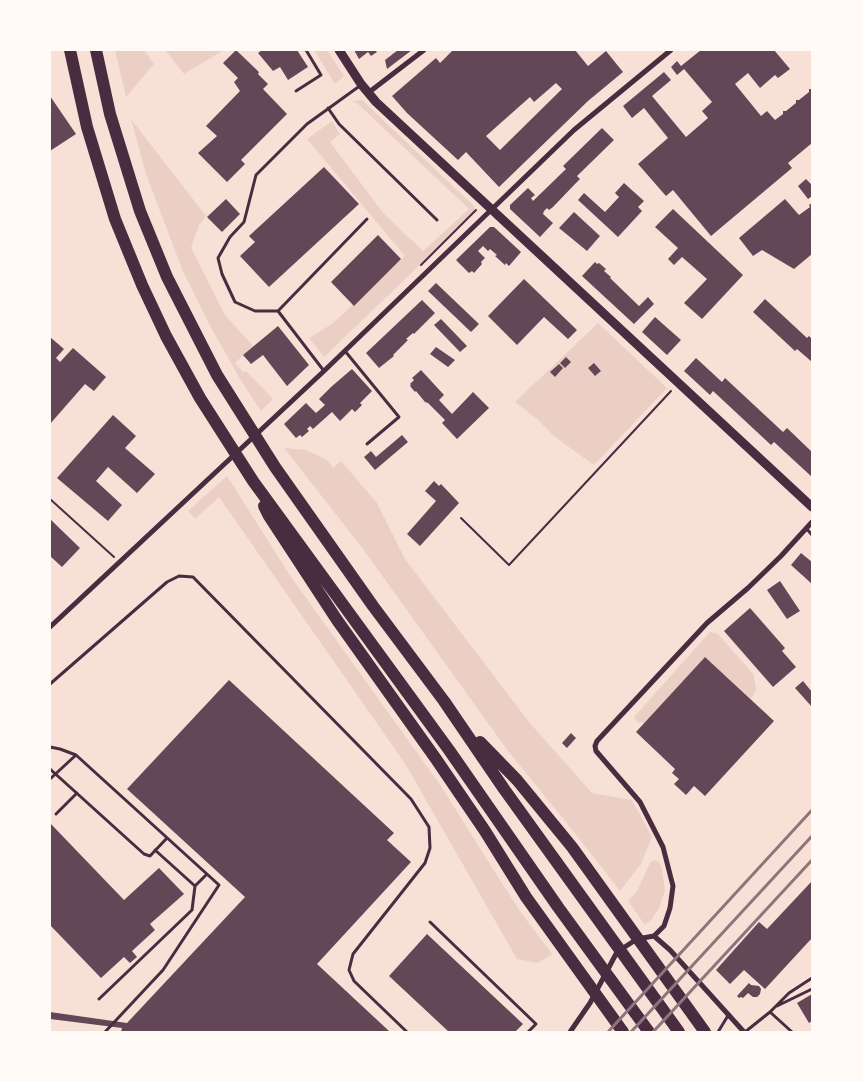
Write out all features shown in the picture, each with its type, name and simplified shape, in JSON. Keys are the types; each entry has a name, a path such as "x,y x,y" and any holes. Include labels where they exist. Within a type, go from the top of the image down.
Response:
{"highway":[{"path":"70,50 95,156 115,219 166,336 200,398 253,481 449,750 558,907 649,1032"},
{"path":"96,50 110,114 140,211 164,270 217,375 275,467 372,606 458,720 504,789 679,1032"},
{"path":"253,481 269,516 337,620 436,758 544,922 623,1032"},
{"path":"458,720 517,780 556,827 705,1032"}],"street":[{"path":"339,50 368,93 812,507"},
{"path":"368,93 424,50"},
{"path":"50,627 324,371 574,130 671,50"},
{"path":"570,1032 590,1003 617,952 637,939 654,936 664,926 670,908 673,886 663,847 640,802 596,752 594,746 597,740 706,623 748,588 812,522"},
{"path":"654,936 670,950 730,1014 744,1032"}],"lane":[{"path":"296,91 321,75 306,50"},
{"path":"361,84 306,124 256,175 244,222 230,236 218,258 222,274 235,302 255,311 278,311 367,219"},
{"path":"328,108 339,124 437,220"},
{"path":"278,311 324,371"},
{"path":"345,351 399,416 368,444"},
{"path":"806,528 812,535"},
{"path":"50,684 167,582 179,576 193,577 411,799 429,827 430,848 425,863 353,954 349,970 354,982 407,1032"},
{"path":"50,748 60,749 76,755 219,885 163,970 105,1032"},
{"path":"50,779 76,755"},
{"path":"50,769 144,854 150,856 168,838"},
{"path":"56,814 77,793"},
{"path":"155,850 194,886"},
{"path":"99,999 192,910 194,886 208,874"},
{"path":"192,910 199,916"},
{"path":"430,922 536,1024 528,1032"},
{"path":"744,1032 770,1012 789,993 812,978"},
{"path":"774,1008 812,988"},
{"path":"770,1012 792,1032"},
{"path":"718,1032 730,1014"}],"path":[{"path":"421,265 484,202"},
{"path":"461,518 509,565 678,383"},
{"path":"50,499 119,562"}],"shaded area":[{"path":"115,50 144,50 154,64 126,97"},
{"path":"165,50 206,51 224,50 184,74"},
{"path":"314,50 327,50 344,76 335,84"},
{"path":"362,100 474,206 475,212 324,357 309,338 332,324 405,256 307,139 332,121 340,134 330,142 384,214 423,251 469,209 353,101"},
{"path":"131,119 206,216 199,225 191,248 225,315 253,346 235,363 244,373 246,371 273,399 261,411 240,379 209,324 182,269 146,174"},
{"path":"598,323 667,388 594,465 555,437 537,419 515,402"},
{"path":"284,448 306,450 327,460 333,468 341,461 377,503 405,559 529,722 592,793 632,800 652,837 641,864 620,891 508,751 363,549"},
{"path":"227,476 291,577 441,786 522,914 552,954 538,963 517,959 406,765 219,497 195,519 188,511"},
{"path":"710,632 718,634 754,675 756,690 751,699 705,657 644,723 637,722 634,717"},
{"path":"654,860 659,862 662,869 665,891 659,908 652,919 645,925 628,901 637,891 650,863"}],"building":[{"path":"236,50 259,72 258,74 268,84 263,89 287,114 241,160 245,164 227,182 198,153 217,136 206,126 240,91 234,82 238,78 223,63"},
{"path":"262,50 297,50 308,67 288,80 280,67 273,71 258,53"},
{"path":"354,50 375,50 377,52 371,56 368,52 359,59"},
{"path":"398,50 412,50 387,69 385,60"},
{"path":"453,50 575,50 588,66 606,51 623,72 588,101 499,187 466,152 458,160 407,113 392,96 436,58 440,63","holes":["556,83 562,89 500,150 486,136 530,97 534,102"]},
{"path":"701,50 774,50 790,69 778,78 775,75 760,88 748,73 735,84 761,116 767,111 775,120 783,114 783,111 786,111 796,103 796,100 799,100 809,92 809,89 812,89 812,143 788,163 792,168 711,236 673,190 666,196 638,164 668,138 644,108 632,118 623,106 664,72 671,80 652,96 686,137 708,118 702,111 712,102 684,69 677,75 671,67 677,61 681,66"},
{"path":"50,96 76,134 50,151"},
{"path":"602,128 614,140 577,176 580,179 553,207 549,210 547,208 544,211 543,214 553,223 540,237 510,209 510,205 528,188 535,195 531,198 533,201 566,169 563,166"},
{"path":"324,167 359,204 269,287 240,256 255,242 249,236"},
{"path":"806,179 812,185 812,196 808,199 798,186"},
{"path":"624,183 644,201 638,207 642,211 618,237 578,200 584,193 605,212 619,197 615,193"},
{"path":"226,199 240,214 222,232 207,217"},
{"path":"785,199 799,215 810,207 809,205 812,203 812,254 794,269 762,250 753,256 739,238"},
{"path":"673,209 743,275 702,319 684,303 707,279 682,257 674,265 668,259 678,248 655,227"},
{"path":"574,212 600,236 587,251 559,228"},
{"path":"490,227 494,227 521,252 509,266 506,263 505,265 490,249 488,251 483,246 478,251 485,258 481,262 482,264 474,273 472,271 469,273 456,260"},
{"path":"378,235 401,259 354,306 331,282"},
{"path":"595,262 606,269 604,271 610,278 639,306 648,297 654,304 634,324 582,276"},
{"path":"524,279 577,330 568,339 544,317 517,345 488,316"},
{"path":"436,283 479,324 471,332 428,291"},
{"path":"765,299 807,338 809,336 812,339 812,362 797,349 795,351 753,312"},
{"path":"422,300 435,313 414,334 406,339 408,340 394,356 379,368 366,353"},
{"path":"655,317 681,340 667,355 642,332"},
{"path":"441,319 467,346 460,352 434,325"},
{"path":"278,326 309,365 287,386 263,355 251,364 243,355"},
{"path":"50,337 64,349 56,358 60,362 73,348 106,377 94,391 85,384 50,424"},
{"path":"436,347 455,360 448,367 430,354"},
{"path":"566,357 571,362 565,368 560,363"},
{"path":"696,358 722,382 725,378 783,432 787,428 812,452 812,477 774,442 771,445 713,391 710,395 684,371"},
{"path":"594,363 601,371 595,376 588,368"},
{"path":"559,364 563,368 555,377 550,372"},
{"path":"352,369 372,391 360,403 362,405 355,412 352,409 340,421 332,412 313,429 310,426 307,429 309,431 302,437 300,435 296,438 284,424 306,403 316,413 325,405 319,399"},
{"path":"421,370 444,395 439,400 452,414 473,392 489,408 457,439 442,423 445,420 410,386 414,380 412,378"},
{"path":"113,415 136,436 125,448 155,474 137,493 108,467 96,481 122,505 108,521 57,478"},
{"path":"402,435 408,442 375,470 364,457 371,451 376,457"},
{"path":"434,481 439,486 441,484 459,503 420,546 407,534 436,501 425,491"},
{"path":"50,519 80,548 62,567 50,556"},
{"path":"801,553 812,562 812,584 791,565"},
{"path":"780,581 800,611 787,619 767,590"},
{"path":"750,608 785,648 782,651 796,667 773,687 724,631"},
{"path":"705,657 774,721 705,796 694,786 686,795 674,784 679,779 672,773 675,769 636,732"},
{"path":"229,680 394,833 387,840 411,862 317,964 388,1032 121,1032 122,1028 50,1019 50,1012 127,1023 245,897 127,789"},
{"path":"803,681 812,692 812,707 795,688"},
{"path":"571,733 576,738 567,748 562,743"},
{"path":"50,823 124,900 159,868 184,894 150,924 155,930 132,951 137,957 130,963 124,957 101,978 50,925"},
{"path":"812,881 812,938 765,989 744,970 730,984 716,970 759,922 767,929"},
{"path":"427,934 523,1024 515,1032 449,1032 389,976"},
{"path":"749,983 759,986 761,989 760,994 757,997 753,997 748,993 743,998 739,998 737,996"},
{"path":"812,994 812,1021 809,1023 797,1003"}],"railway":[{"path":"608,1032 812,810"},
{"path":"631,1032 812,836"},
{"path":"653,1032 812,860"}]}
